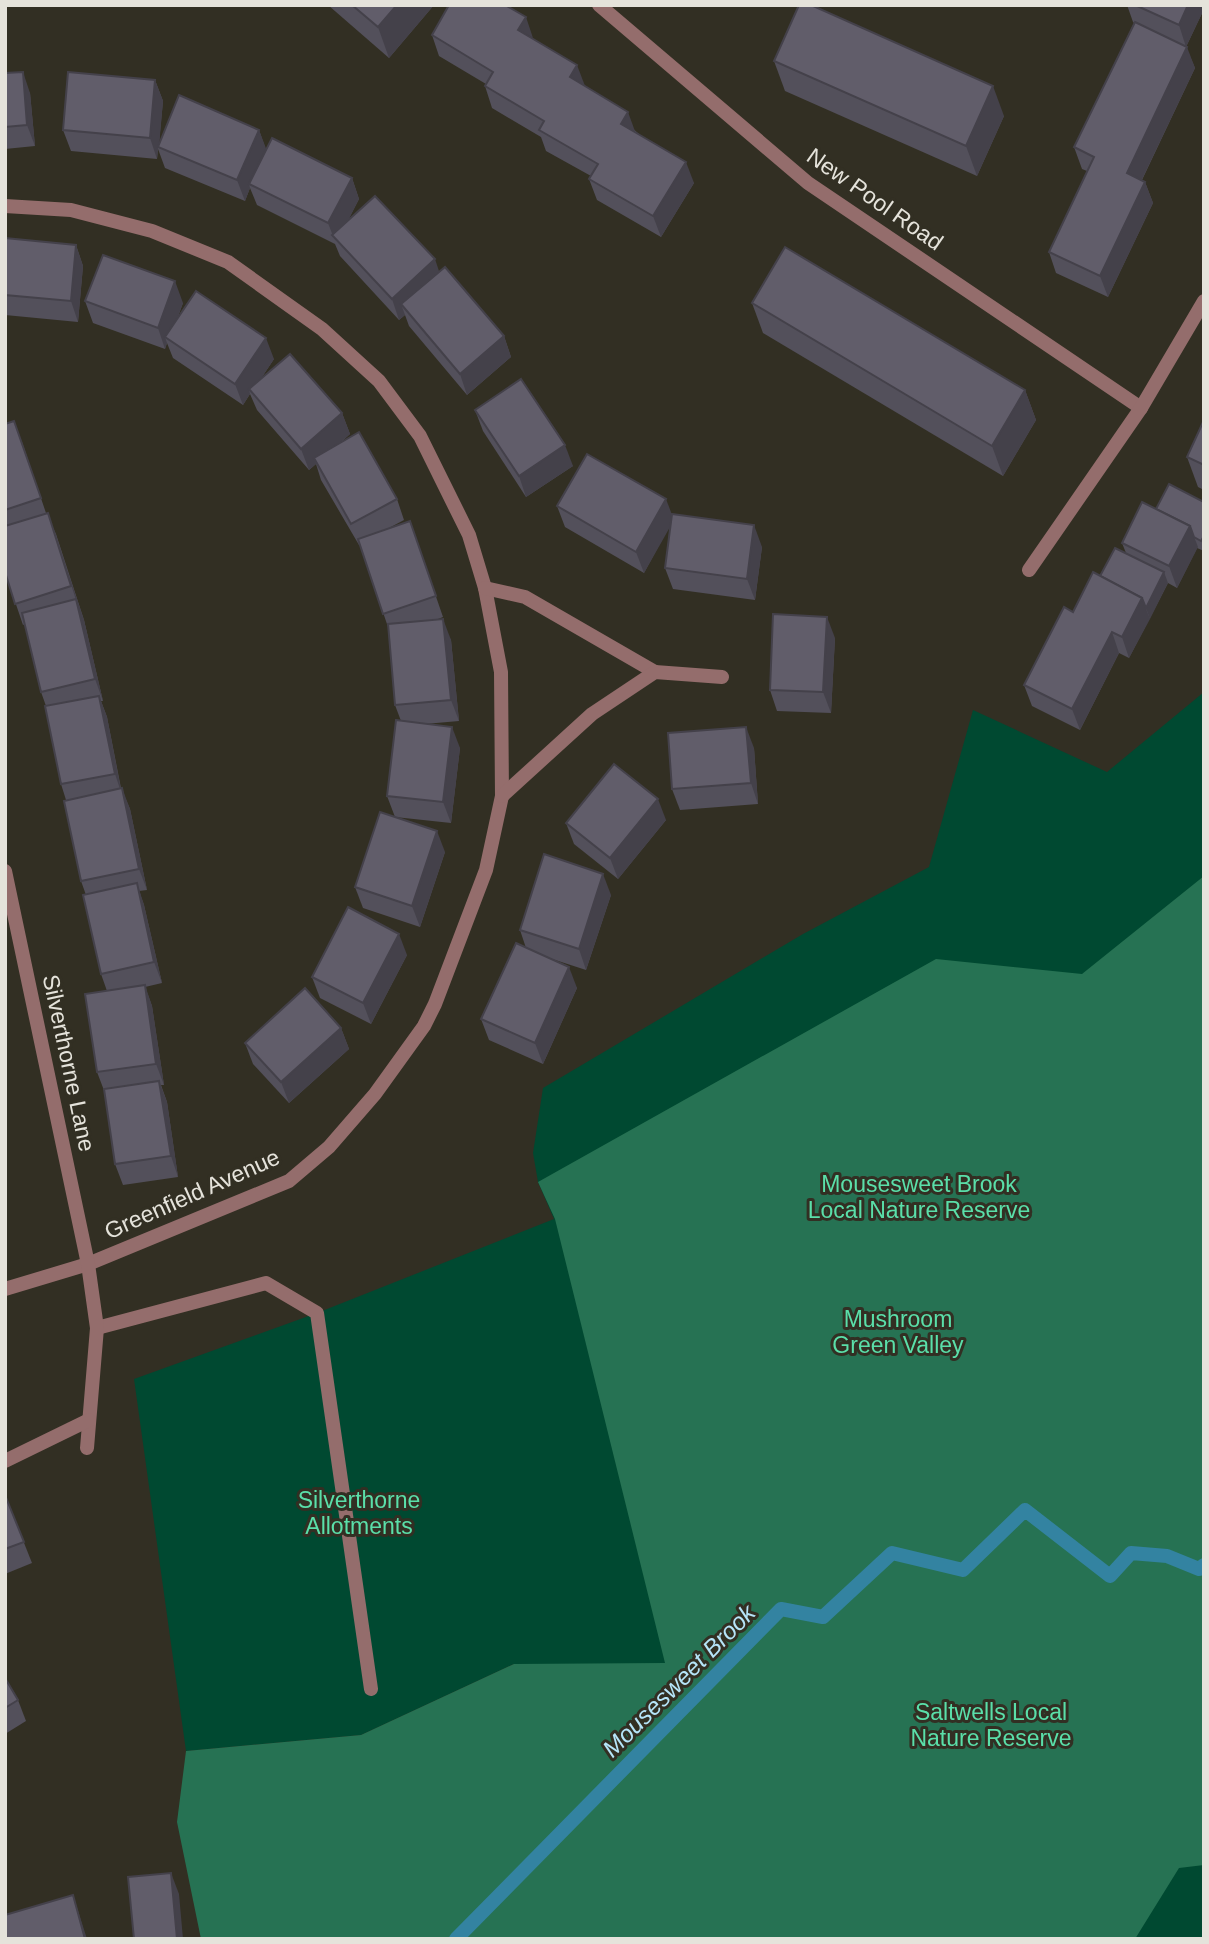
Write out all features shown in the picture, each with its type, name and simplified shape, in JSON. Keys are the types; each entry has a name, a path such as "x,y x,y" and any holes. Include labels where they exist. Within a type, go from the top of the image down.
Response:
{"street":[{"name":"New Pool Road","path":"598,5 808,183 1141,408"},
{"name":"Greenfield Avenue","path":"5,206 71,210 152,231 228,262 322,328 379,381 420,436 469,535 485,588 501,672 502,796 486,870 424,1026 375,1094 329,1147 289,1181 88,1264"},
{"path":"1029,570 1141,408 1204,301"},
{"path":"485,588 525,597 655,672 722,677"},
{"path":"502,796 592,714 655,672"},
{"name":"Silverthorne Lane","path":"5,871 88,1264 97,1328 87,1448"},
{"path":"5,1289 88,1264"},
{"path":"97,1328 266,1283 317,1313 371,1689"},
{"path":"5,1461 89,1420"}],"green space":[{"name":"Mushroom Green Valley","path":"1204,692 1204,1939 445,1939 514,1664 361,1735 186,1751 134,1379 317,1313 554,1219 538,1182 533,1153 543,1088 803,934 929,867 973,710 1107,772"},
{"name":"Mushroom Green Valley","path":"1204,876 1204,1865 1179,1868 1135,1939 201,1939 177,1822 186,1751 361,1735 514,1664 665,1663 555,1219 538,1182 936,959 1082,974"}],"building":[{"path":"352,5 397,5 378,27"},
{"path":"449,5 505,5 526,17 518,30 577,65 570,77 628,112 621,124 686,162 653,216 589,179 598,164 539,130 544,121 485,86 493,72 432,35"},
{"path":"799,5 811,5 993,86 966,146 774,61"},
{"path":"1135,5 1188,5 1179,25"},
{"path":"1135,22 1187,47 1127,173 1145,182 1100,276 1049,252 1094,157 1074,147"},
{"path":"23,72 27,125 5,127 5,73"},
{"path":"68,72 155,80 150,138 63,130"},
{"path":"179,95 259,130 237,180 158,147"},
{"path":"272,138 352,178 328,223 249,184"},
{"path":"375,196 435,259 392,299 332,235"},
{"path":"5,238 76,245 71,301 5,295"},
{"path":"785,247 1025,390 992,446 752,303"},
{"path":"103,255 175,281 158,328 85,301"},
{"path":"445,267 504,336 460,374 401,304"},
{"path":"196,291 266,338 235,384 165,337"},
{"path":"290,354 342,413 301,449 249,389"},
{"path":"521,379 565,445 519,476 475,410"},
{"path":"1204,420 1204,465 1187,457"},
{"path":"14,421 41,498 5,510 5,424"},
{"path":"359,432 397,499 351,524 314,458"},
{"path":"587,454 666,499 636,552 557,506"},
{"path":"1169,484 1204,502 1204,536 1201,541 1194,537 1190,526 1156,509"},
{"path":"1142,502 1190,526 1169,566 1122,543"},
{"path":"48,513 71,586 15,604 5,572 5,526"},
{"path":"672,514 754,525 747,579 665,568"},
{"path":"410,521 436,596 383,614 358,539"},
{"path":"1115,548 1164,572 1146,608 1142,598 1100,576"},
{"path":"1093,572 1142,598 1122,637 1112,632 1072,709 1024,685 1064,607 1073,612"},
{"path":"76,599 95,679 41,692 22,613"},
{"path":"773,614 827,617 823,692 770,690"},
{"path":"443,619 451,700 395,705 388,624"},
{"path":"99,696 115,774 61,784 45,706"},
{"path":"396,720 452,727 443,802 387,796"},
{"path":"746,727 751,783 672,789 668,733"},
{"path":"614,764 658,799 610,858 566,823"},
{"path":"122,788 139,869 81,881 64,801"},
{"path":"380,812 437,831 412,906 355,887"},
{"path":"544,854 603,874 579,949 520,930"},
{"path":"137,883 154,962 101,974 83,895"},
{"path":"348,907 399,934 363,1003 312,977"},
{"path":"516,943 569,967 535,1043 481,1019"},
{"path":"145,985 156,1064 97,1072 85,994"},
{"path":"305,988 341,1028 281,1082 245,1043"},
{"path":"159,1081 171,1156 115,1164 104,1089"},
{"path":"5,1495 24,1542 5,1549"},
{"path":"5,1678 18,1700 5,1708"},
{"path":"171,1873 177,1939 134,1939 128,1877"},
{"path":"73,1895 85,1939 5,1939 5,1915"}],"waterway":[{"name":"Mousesweet Brook","path":"456,1939 781,1609 823,1617 892,1553 963,1570 1025,1510 1110,1576 1131,1553 1167,1556 1199,1569 1204,1565"}],"park label":[{"name":"Mousesweet Brook Local Nature Reserve","path":"919,1197"},
{"name":"Silverthorne Allotments","path":"359,1513"},
{"name":"Saltwells Local Nature Reserve","path":"991,1725"}]}
